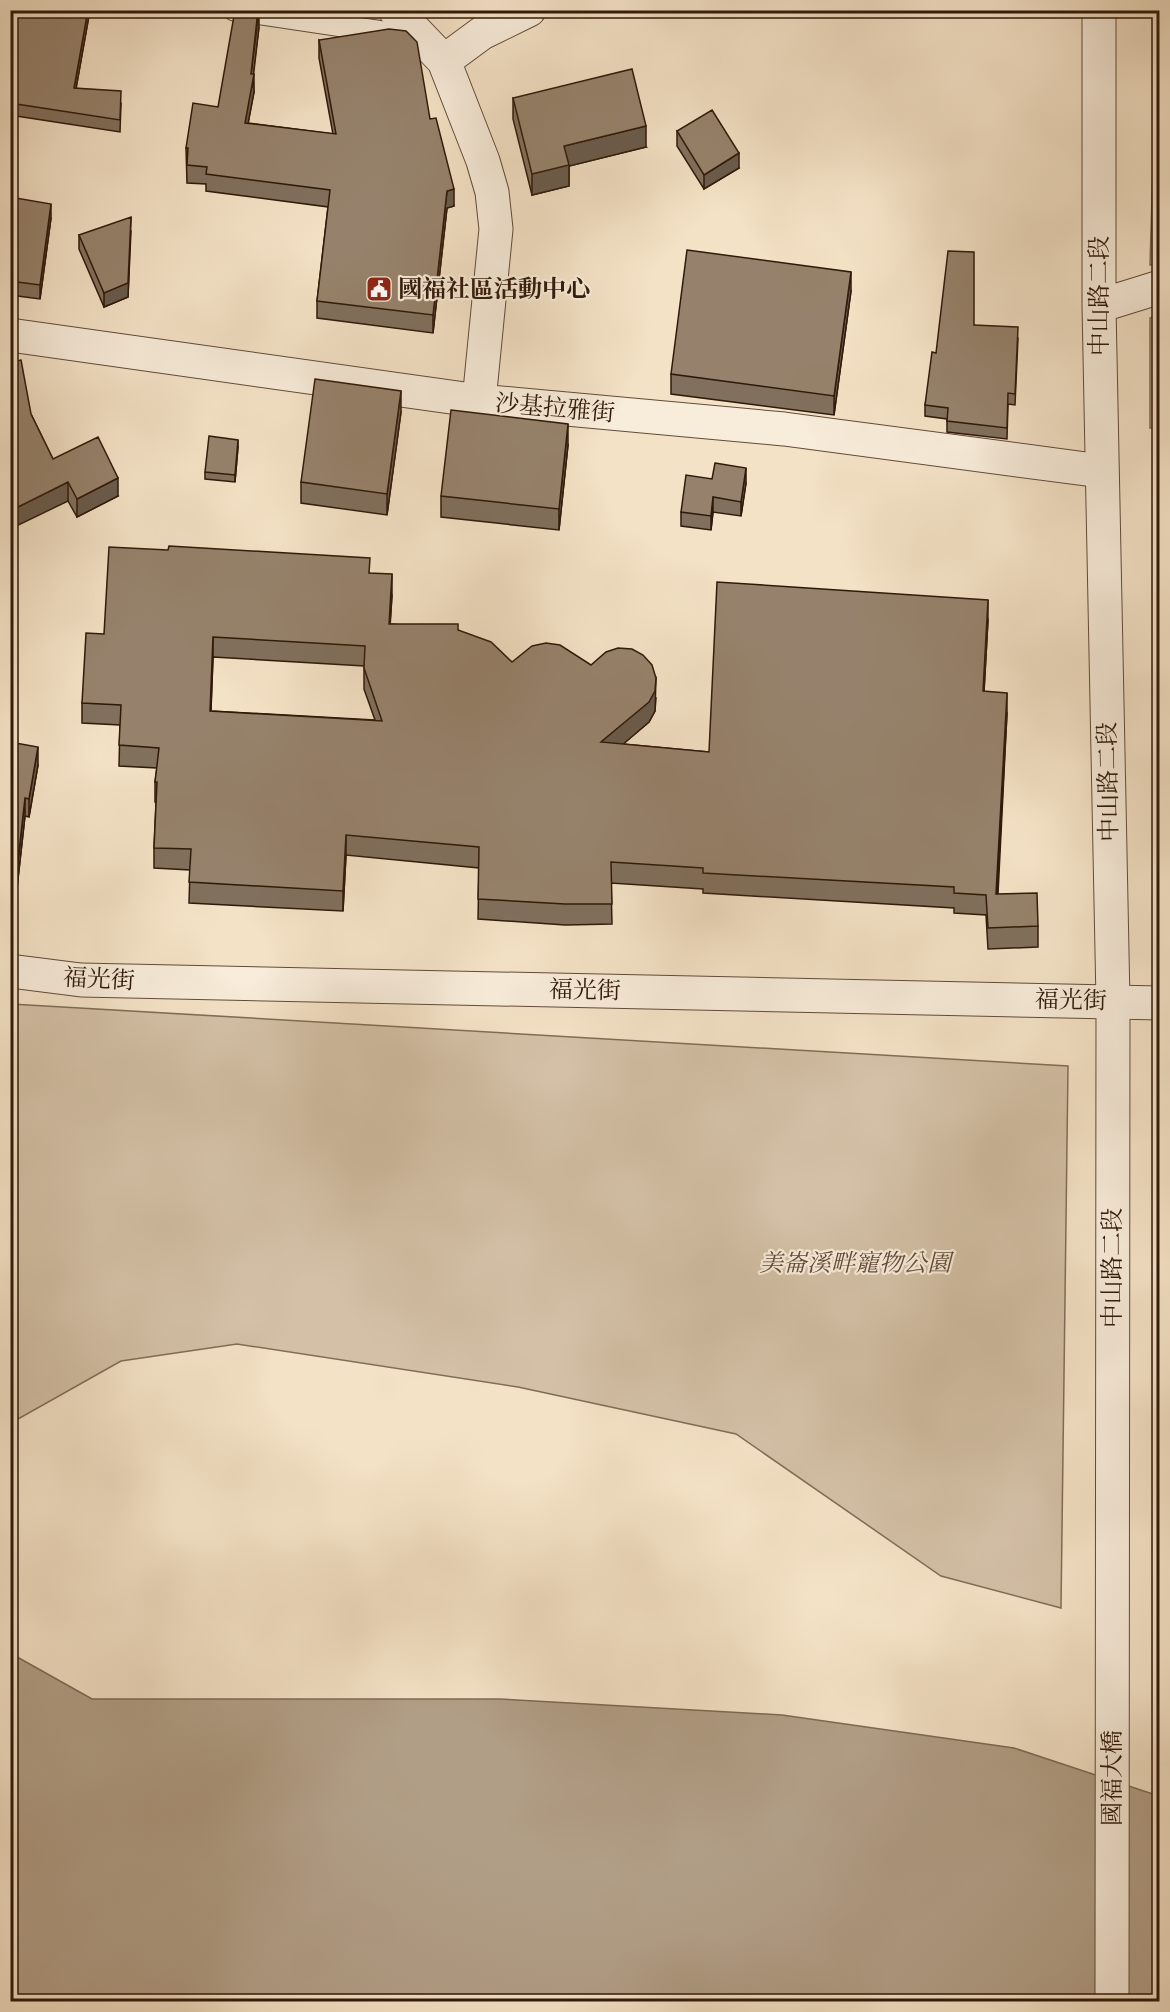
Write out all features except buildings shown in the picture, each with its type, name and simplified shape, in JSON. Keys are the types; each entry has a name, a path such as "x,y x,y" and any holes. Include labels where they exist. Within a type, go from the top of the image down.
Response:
{"street":[{"path":"395,10 433,50 483,161 492,192 496,229 479,401"},
{"path":"433,50 482,33 529,10"},
{"name":"中山路二段","path":"1100,10 1098,306 1113,1001 1111,1554"},
{"path":"1098,306 1160,287"},
{"name":"沙基拉雅街","path":"10,335 479,401 784,429 1101,471"},
{"name":"福光街","path":"10,971 81,980 1160,1003"},
{"name":"國福大橋","path":"1111,1554 1112,2001"}],"lane":[{"path":"234,10 433,50"}],"green space":[{"path":"1159,29 1160,262 1150,265 1157,30"},
{"path":"1159,315 1159,426 1150,428 1150,318"},
{"name":"美崙溪畔寵物公園","path":"11,1004 1068,1066 1061,1608 941,1576 736,1434 518,1387 237,1344 121,1361 11,1423"}],"shaded area":[{"path":"10,1653 92,1699 500,1699 782,1715 1014,1748 1159,1796 1159,2001 11,2001"}],"place":[{"name":"國福社區活動中心","path":"379,289"}]}
